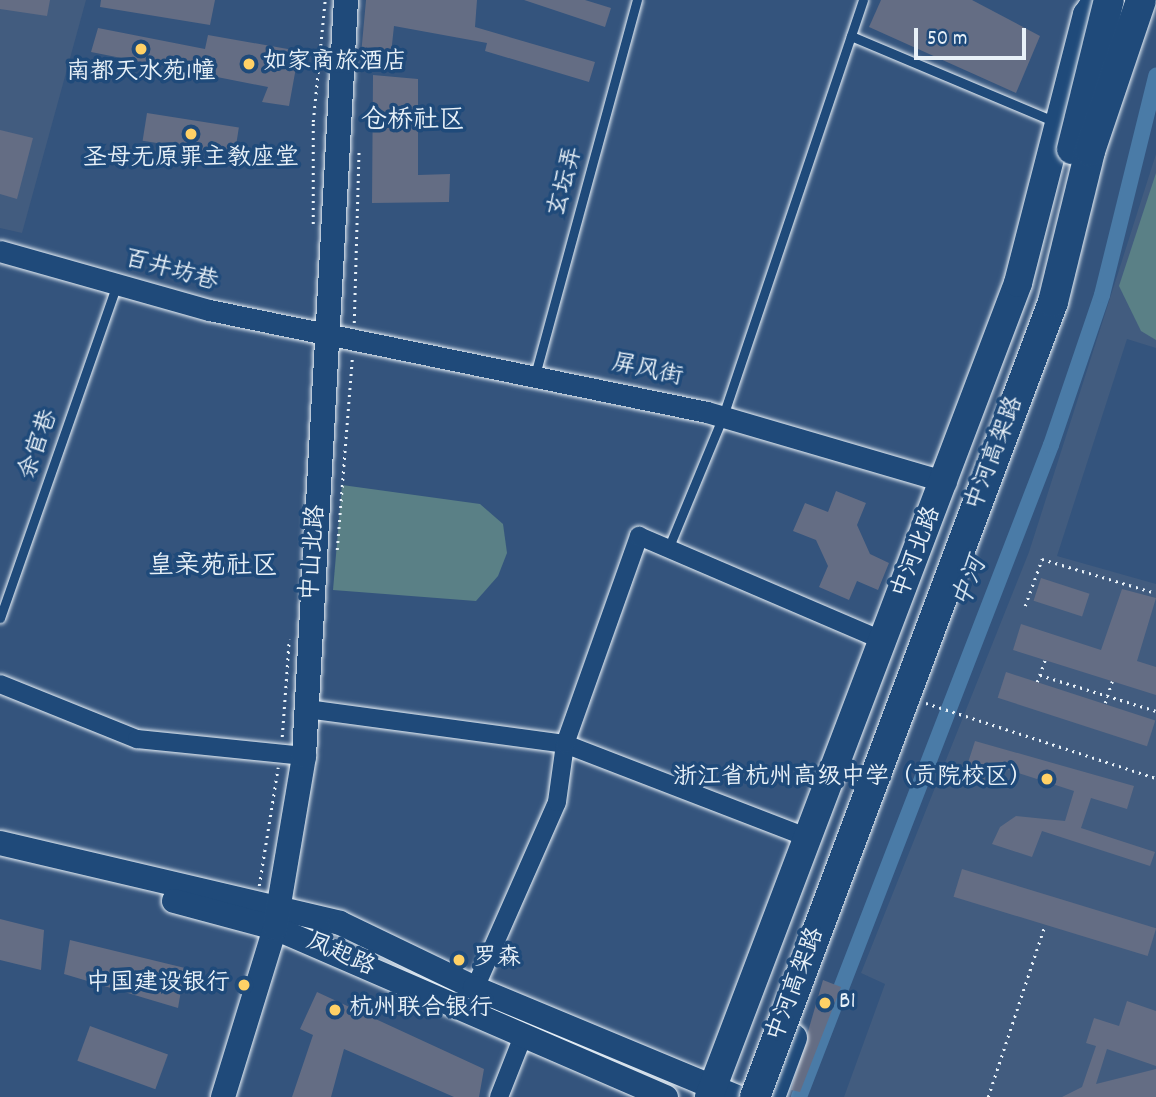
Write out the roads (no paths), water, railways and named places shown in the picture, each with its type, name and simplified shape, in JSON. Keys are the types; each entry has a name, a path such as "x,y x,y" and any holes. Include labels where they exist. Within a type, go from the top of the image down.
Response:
{"highway":[{"name":"中河高架路","path":"755,1097 1053,302 1090,151 1141,0"},
{"name":"中河高架路","path":"723,1094 1035,300 1095,4"}],"main road":[{"name":"中山北路","path":"223,1097 269,913 293,753 307,709 332,331 346,0"},
{"name":"中河北路","path":"771,1097 1055,331 1103,133 1112,38 1128,0"},
{"name":"中河北路","path":"723,1094 809,838 946,482 1018,283 1059,124 1095,4"},
{"path":"0,843 269,913 340,923 475,988 723,1094"},
{"name":"凤起路","path":"0,857 269,913 523,1037 666,1097"}],"street":[{"name":"百井坊巷","path":"0,251 116,286 332,331"},
{"name":"屏风街","path":"332,331 723,416 946,482"},
{"path":"475,988 557,802 565,744 639,536 884,641"},
{"path":"0,684 137,739 293,753"},
{"path":"307,709 565,744 809,838"},
{"path":"499,1097 523,1037"}],"lane":[{"name":"玄坛弄","path":"534,375 637,0"},
{"path":"668,549 723,416 863,0"},
{"path":"1103,133 1153,0"},
{"path":"851,36 1059,124"},
{"name":"余官巷","path":"0,618 116,286"}],"waterway":[{"name":"中河","path":"799,1097 1051,445 1102,295 1156,76"}],"place":[{"name":"南都天水苑1幢","path":"141,49"},
{"name":"如家商旅酒店","path":"249,64"},
{"name":"圣母无原罪主教座堂","path":"191,134"},
{"name":"浙江省杭州高级中学（贡院校区）","path":"1047,779"},
{"name":"罗森","path":"459,960"},
{"name":"中国建设银行","path":"244,985"},
{"name":"B1","path":"825,1003"},
{"name":"杭州联合银行","path":"335,1010"}],"district":[{"name":"仓桥社区","path":"413,122"},
{"name":"皇亲苑社区","path":"213,568"}]}
